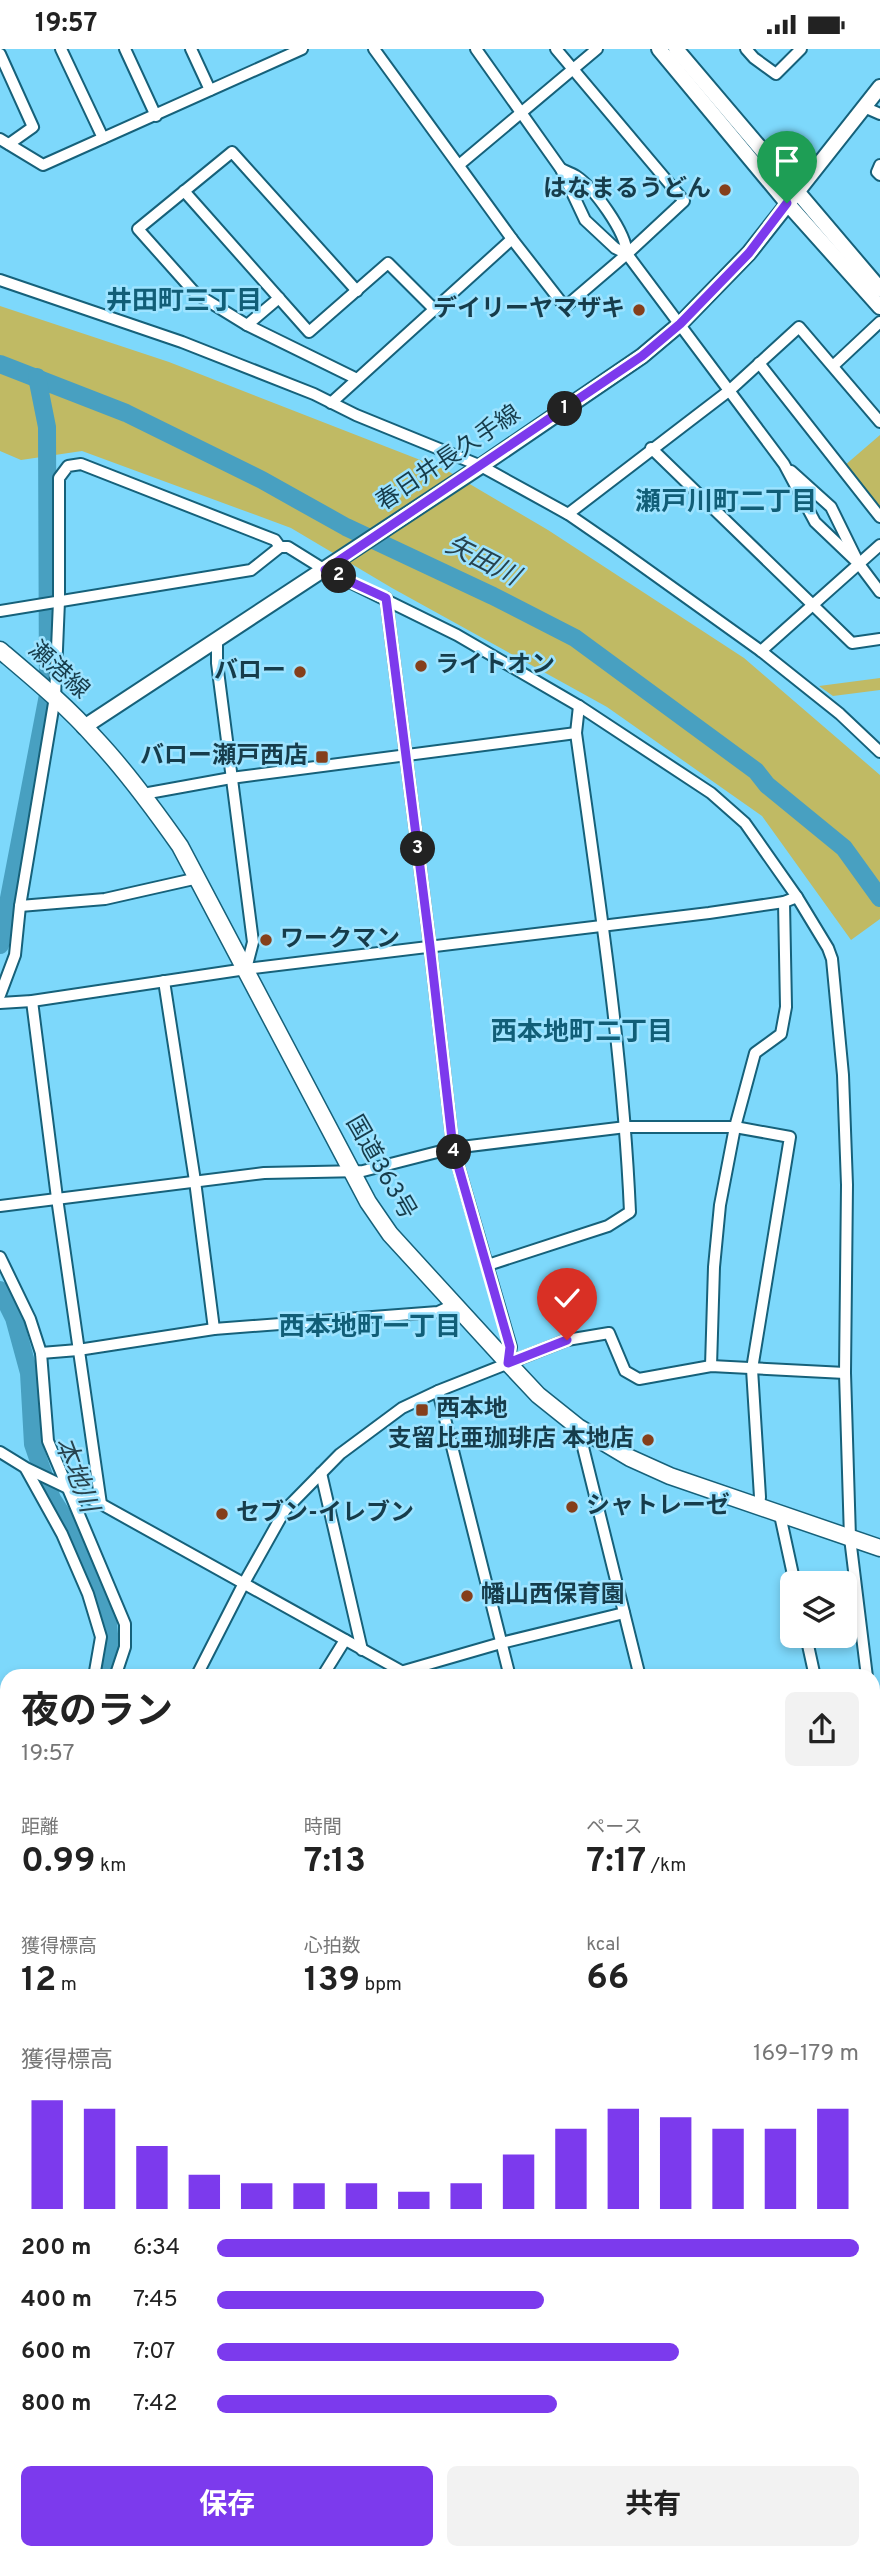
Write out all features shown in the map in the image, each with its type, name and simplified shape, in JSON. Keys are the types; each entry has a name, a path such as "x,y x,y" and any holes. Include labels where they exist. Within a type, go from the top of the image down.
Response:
{"highway":[{"name":"瀬港線","path":"0,650 84,727"},
{"name":"国道363号","path":"84,727 143,794 180,846 368,1202 390,1234 538,1395 578,1427 630,1458 670,1476 880,1548"}],"main road":[{"path":"659,49 792,197 880,289"},
{"path":"677,49 880,307"},
{"name":"春日井長久手線","path":"84,727 478,468 642,356 680,324 749,253 880,86"}],"street":[{"path":"61,49 103,138"},
{"path":"125,49 156,116"},
{"path":"191,49 210,90"},
{"path":"271,49 277,61"},
{"path":"5,141 43,165 302,49"},
{"path":"374,49 512,239 565,307 628,254 684,201 556,49"},
{"path":"476,49 561,169 585,220 615,248 628,254 783,464 815,522 859,564 880,592"},
{"path":"459,165 575,71 597,49"},
{"path":"747,49 754,58 776,74 801,49"},
{"path":"0,54 33,127 5,141"},
{"path":"864,107 880,114"},
{"path":"356,291 232,152 138,229 195,293 247,325 357,379"},
{"path":"880,165 877,173 880,175"},
{"path":"561,169 577,176 605,207 627,245 628,254"},
{"path":"184,191 309,332 388,263 434,309"},
{"path":"331,403 512,239"},
{"path":"0,280 182,342 331,403 478,468 568,514 761,651 840,714 880,752"},
{"path":"247,325 279,298"},
{"path":"833,366 880,322"},
{"path":"568,514 730,390 799,327 880,422"},
{"path":"759,363 880,517"},
{"path":"651,448 852,643 880,639"},
{"path":"0,995 15,955 20,906 53,696 59,601 59,478 68,466 81,464 275,540 280,547"},
{"path":"783,464 831,507 859,564"},
{"path":"761,651 880,545"},
{"path":"0,611 251,570 280,547 288,547 457,635 579,706 711,793 745,823 797,897 832,959 843,1075 847,1185 845,1373 854,1540 866,1669"},
{"path":"386,598 453,1148 510,1347 508,1363"},
{"path":"217,640 216,663 253,942 246,969"},
{"path":"488,1265 608,1226 630,1212 626,1127 603,926 576,733 579,706"},
{"path":"143,794 231,778 576,733"},
{"path":"20,906 105,899 198,878"},
{"path":"0,1003 32,1001 246,969 784,902 797,897"},
{"path":"710,1366 714,1267 720,1205 735,1127 755,1053 781,1034 786,1007 784,902"},
{"path":"164,981 195,1181 214,1329"},
{"path":"32,1001 101,1504"},
{"path":"0,1206 264,1173 352,1171 453,1148 626,1127 735,1127 790,1137 752,1369 759,1507"},
{"path":"0,1257 30,1319 41,1353 48,1441 125,1624 125,1647 119,1669"},
{"path":"41,1353 78,1350 214,1329 438,1312 455,1304"},
{"path":"201,1669 244,1583 285,1510 321,1473 371,1429 402,1408 438,1391 567,1340 609,1333 625,1371 639,1379 710,1366 845,1373"},
{"path":"438,1391 508,1669"},
{"path":"578,1427 638,1669"},
{"path":"0,1451 26,1468 101,1504 398,1669"},
{"path":"26,1468 62,1534 88,1594 101,1637 96,1669"},
{"path":"321,1473 362,1650"},
{"path":"780,1515 792,1571"},
{"path":"423,1669 501,1643 624,1613"},
{"path":"327,1669 345,1640"},
{"path":"809,1648 813,1669"},
{"path":"98,1660 111,1669"}],"shaded area":[{"path":"0,306 169,362 446,470 548,530 744,658 880,775 880,919 851,940 762,816 607,707 392,588 291,528 82,451 21,460 0,451"},
{"path":"880,435 880,510 844,466"},
{"path":"880,678 880,690 833,696 819,686"}],"waterway":[{"name":"矢田川","path":"0,364 126,413 262,480 346,527 575,638 756,771 767,785 844,848 880,898"},
{"name":"本地川","path":"0,945 48,695 47,427 37,377"},
{"name":"本地川","path":"0,1290 14,1318 29,1373 33,1444 52,1499 73,1531 108,1622 108,1669"}],"place":[{"name":"はなまるうどん","path":"725,190"},
{"name":"デイリーヤマザキ","path":"639,310"},
{"name":"ライトオン","path":"421,666"},
{"name":"バロー","path":"300,672"},
{"name":"バロー瀬戸西店","path":"322,757"},
{"name":"ワークマン","path":"266,940"},
{"name":"西本地","path":"422,1410"},
{"name":"支留比亜珈琲店 本地店","path":"648,1440"},
{"name":"シャトレーゼ","path":"572,1507"},
{"name":"セブン-イレブン","path":"222,1514"},
{"name":"幡山西保育園","path":"467,1596"}],"district":[{"name":"井田町三丁目","path":"184,302"},
{"name":"瀬戸川町二丁目","path":"726,503"},
{"name":"西本地町二丁目","path":"582,1033"},
{"name":"西本地町一丁目","path":"370,1328"}],"route":[{"path":"567,1340 508,1363 510,1347 453,1148 386,598 325,570 642,356 713,291 749,253 787,203"}]}
